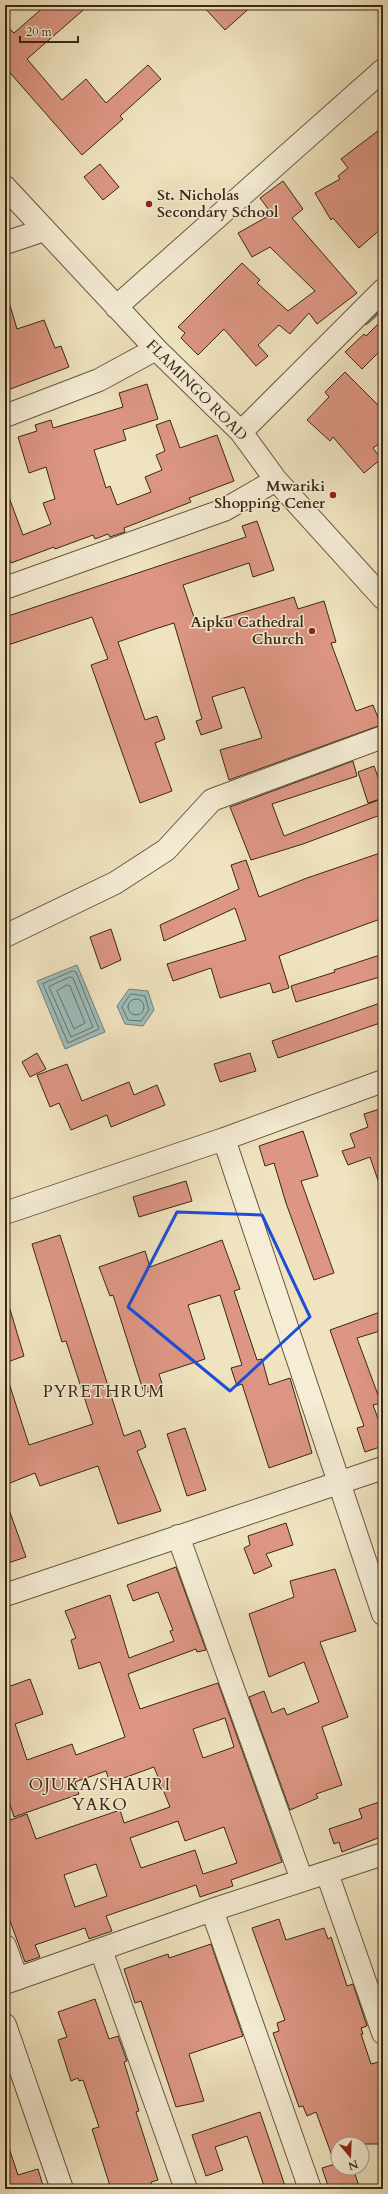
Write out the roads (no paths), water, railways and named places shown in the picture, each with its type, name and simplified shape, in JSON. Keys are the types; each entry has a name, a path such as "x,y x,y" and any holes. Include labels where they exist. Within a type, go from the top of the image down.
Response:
{"street":[{"path":"116,307 383,70"},
{"name":"FLAMINGO ROAD","path":"5,187 156,349 241,432 276,480 383,598"},
{"path":"5,243 44,230"},
{"path":"241,432 383,290"},
{"path":"5,416 110,375 156,349"},
{"path":"5,588 224,510 276,480"},
{"path":"5,936 114,883 166,850 212,800 383,737"},
{"path":"5,1213 224,1139 383,1081"},
{"path":"224,1139 338,1484 383,1614"},
{"path":"5,1595 383,1468"},
{"path":"178,1536 302,1880"},
{"path":"5,1946 11,1981 212,1910 383,1854"},
{"path":"327,1873 383,2033"},
{"path":"212,1910 310,2189"},
{"path":"101,1950 186,2189"},
{"path":"5,2024 62,2189"}],"water":[{"path":"77,965 105,1032 65,1049 37,981"},
{"path":"129,989 148,991 154,1010 143,1026 125,1024 117,1006"}],"waterway":[{"path":"366,322 383,307"}],"place":[{"name":"St. Nicholas Secondary School","path":"149,204"},
{"name":"Mwariki Shopping Cener","path":"333,495"},
{"name":"Aipku Cathedral Church","path":"312,631"}],"district":[{"name":"PYRETHRUM","path":"104,1391"},
{"name":"OJUKA/SHAURI YAKO","path":"100,1794"}]}
